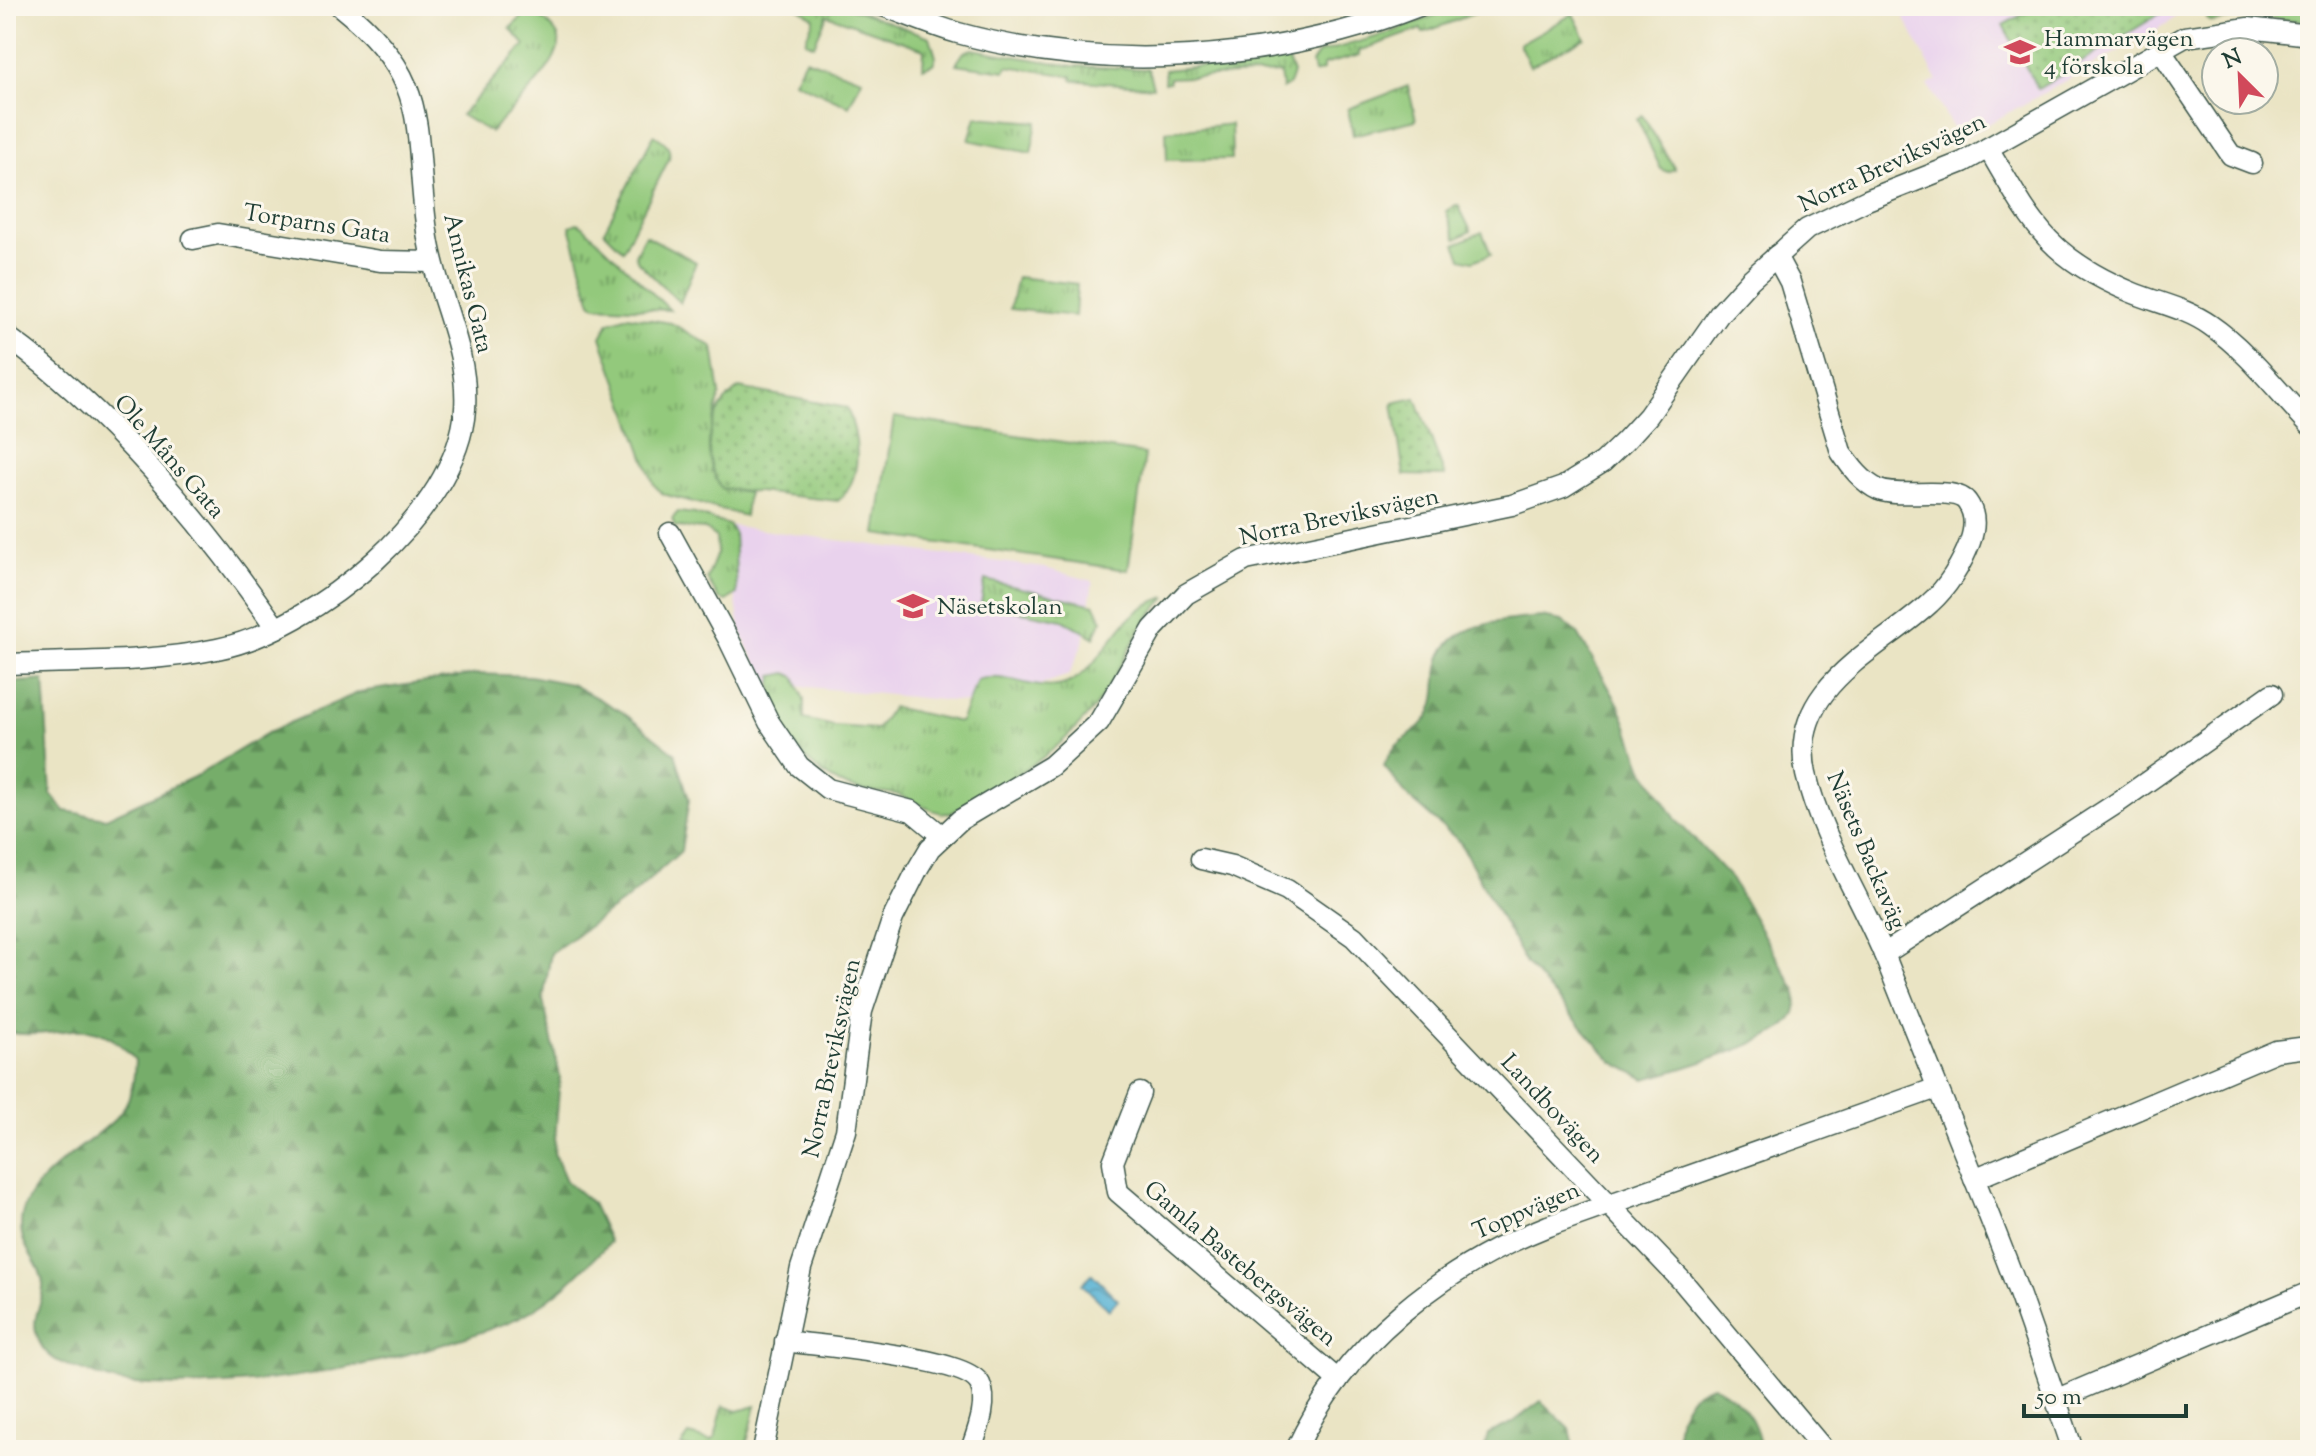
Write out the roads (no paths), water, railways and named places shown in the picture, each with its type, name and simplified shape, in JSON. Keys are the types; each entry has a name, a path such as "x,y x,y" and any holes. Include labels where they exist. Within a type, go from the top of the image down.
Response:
{"street":[{"name":"Annikas Gata","path":"6,664 187,654 249,641 338,589 399,535 428,503 454,458 465,411 464,373 458,337 432,262 423,205 417,119 408,83 383,45 340,6"},
{"path":"883,6 957,32 1019,46 1127,58 1192,55 1300,39 1419,6"},
{"name":"Norra Breviksvägen","path":"763,1450 801,1268 846,1131 857,1035 875,967 917,870 941,835 1071,751 1113,702 1162,617 1206,579 1246,560 1512,505 1563,487 1586,474 1625,441 1648,416 1720,313 1807,229 1831,215 1938,174 2185,37 2224,30 2267,28 2310,35"},
{"path":"2161,51 2231,155 2252,163"},
{"path":"1988,148 2031,221 2055,250 2098,278 2208,324 2239,350 2310,425"},
{"name":"Torparns Gata","path":"193,239 228,235 380,261 432,262"},
{"name":"Näsets Backaväg","path":"1776,256 1790,282 1841,452 1854,470 1877,489 1909,496 1956,493 1968,503 1974,521 1967,549 1942,591 1845,668 1818,702 1804,738 1803,756 1813,797 1884,954 1974,1179 2073,1450"},
{"name":"Ole Måns Gata","path":"6,336 80,393 205,536 276,628"},
{"path":"670,533 769,722 799,766 814,781 828,789 912,811 941,835"},
{"name":"Näsets Backaväg","path":"1884,954 2117,803 2272,694"},
{"name":"Landbovägen","path":"1201,859 1215,860 1260,877 1335,920 1750,1358 1824,1450"},
{"path":"1974,1179 2276,1051 2300,1048"},
{"name":"Toppvägen","path":"1296,1450 1338,1380 1385,1328 1458,1269 1514,1239 1937,1088"},
{"name":"Gamla Bastebergsvägen","path":"1140,1093 1113,1162 1118,1192 1189,1249 1338,1380"},
{"path":"2055,1400 2310,1292"},
{"path":"785,1341 932,1360 972,1375 981,1387 982,1400 980,1423 971,1450"}],"water":[{"path":"1092,1274 1118,1300 1109,1310 1082,1284"}],"place":[{"name":"Hammarvägen 4 förskola","path":"2020,52"},
{"name":"Näsetskolan","path":"913,606"}]}
